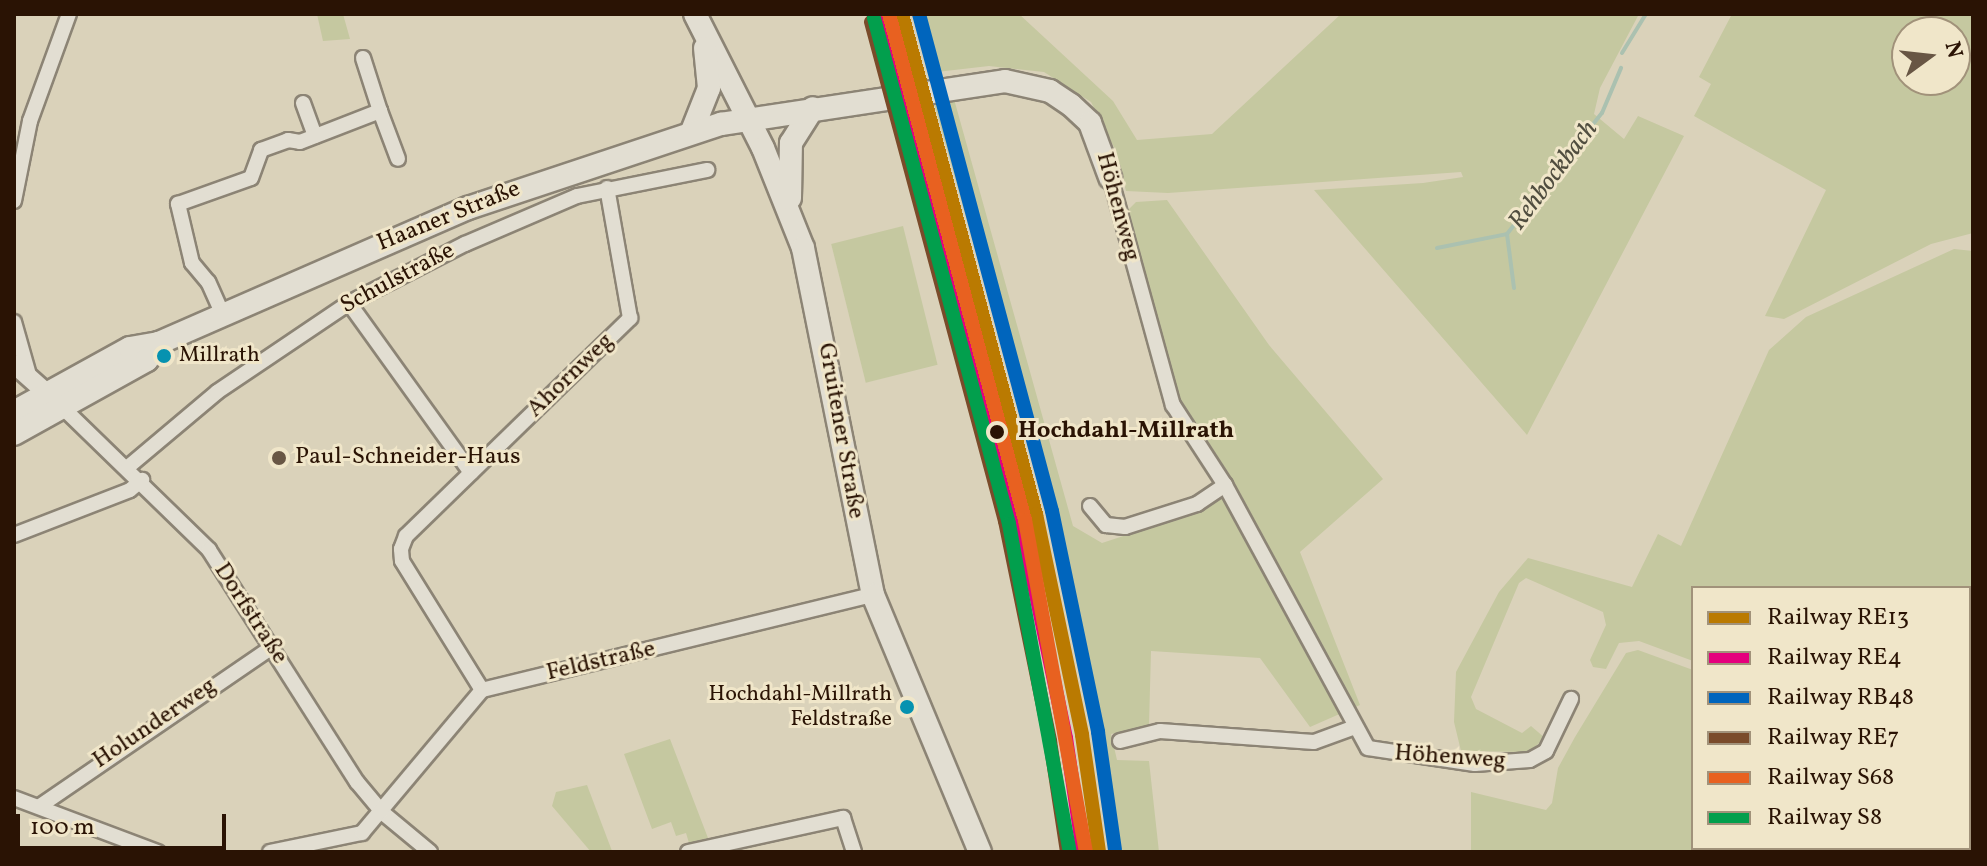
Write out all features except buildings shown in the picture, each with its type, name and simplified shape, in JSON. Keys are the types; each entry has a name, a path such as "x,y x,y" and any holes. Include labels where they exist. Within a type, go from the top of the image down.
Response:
{"main road":[{"name":"Gruitener Straße","path":"695,14 749,119 789,207 816,296 873,595 980,852"},
{"path":"692,131 709,88 705,35"},
{"name":"Höhenweg","path":"749,119 982,82 1026,83 1050,91 1090,123 1110,177"},
{"path":"789,207 791,143 813,108"},
{"name":"Haaner Straße","path":"14,434 130,348 159,343 468,208 692,131 749,119"},
{"name":"Haaner Straße","path":"14,412 56,401"}],"street":[{"path":"14,201 30,121 69,14"},
{"path":"363,58 398,159"},
{"path":"303,103 315,136"},
{"path":"223,315 208,282 192,263 178,204 251,178 261,150 315,136 380,111"},
{"name":"Schulstraße","path":"128,467 217,392 349,303 465,244 607,188 707,170"},
{"name":"Höhenweg","path":"1110,177 1169,395 1225,485 1355,727 1374,751 1475,764 1516,763 1546,751 1571,699"},
{"name":"Ahornweg","path":"482,690 402,561 401,549 406,536 630,318 607,188"},
{"path":"349,303 471,473"},
{"path":"14,322 19,353 31,379"},
{"path":"14,364 56,401"},
{"name":"Dorfstraße","path":"56,401 142,480 209,550 357,782 383,813 430,852"},
{"path":"14,535 130,490 142,480"},
{"path":"1090,506 1106,525 1125,527 1197,504 1225,485"},
{"name":"Feldstraße","path":"482,690 873,595"},
{"name":"Holunderweg","path":"40,806 272,647"},
{"path":"270,852 362,833 383,813 482,690"},
{"path":"1120,741 1160,731 1314,742 1355,727"},
{"path":"14,798 158,852"},
{"path":"688,852 843,818 854,852"}],"green space":[{"path":"317,14 343,14 350,39 323,41"},
{"path":"914,14 1019,14 1113,101 1137,140 1212,134 1341,14 1639,14 1600,88 1594,114 1624,139 1638,116 1684,136 1527,435 1314,190 1423,183 1463,177 1461,172 1168,193 1126,191 1115,149 1091,102 1044,72 989,66 928,73"},
{"path":"1732,14 1973,14 1973,233 1931,244 1784,319 1765,316 1826,190 1694,116 1711,84 1699,77"},
{"path":"954,99 1073,526 1102,543 1203,510 1235,485 1196,433 1170,379 1127,211 1136,202 1167,200 1269,345 1383,479 1300,552 1360,705 1310,727 1260,658 1151,651 1149,725 1111,734 1117,760 1149,761 1159,852 1115,852 1052,525 934,103"},
{"path":"903,226 938,365 866,383 831,244"},
{"path":"1954,249 1973,251 1973,852 1926,850 1971,850 1971,586 1691,586 1691,660 1639,641 1619,643 1606,669 1593,667 1590,660 1606,625 1603,612 1526,578 1519,583 1471,697 1476,709 1522,733 1531,726 1545,738 1529,752 1461,751 1454,722 1456,672 1499,592 1528,558 1632,587 1658,534 1681,546 1769,350 1806,317"},
{"path":"1638,650 1691,669 1691,850 1865,852 1471,852 1471,792 1546,810 1552,803 1558,768 1626,653"},
{"path":"670,739 708,838 689,843 686,833 676,836 671,822 652,829 624,754"},
{"path":"587,785 611,852 591,852 552,806 556,792"}],"waterway":[{"name":"Rehbockbach","path":"1622,53 1646,14"},
{"name":"Rehbockbach","path":"1514,288 1507,234 1602,113 1621,68"},
{"path":"1437,248 1507,234"}],"rail line":[{"name":"S68","path":"889,14 1025,520 1086,852"},
{"name":"RE13","path":"902,14 1036,514 1082,735 1099,852"},
{"name":"RB48","path":"919,14 1052,511 1098,732 1115,850"},
{"name":"S8","path":"874,18 1009,524 1070,852"},
{"name":"RE4","path":"887,18 1020,518 1066,738 1083,852"},
{"name":"RE7","path":"871,22 1005,521 1050,741 1067,852"}],"place":[{"name":"Millrath","path":"164,356"},
{"name":"Hochdahl-Millrath","path":"997,432"},
{"name":"Paul-Schneider-Haus","path":"279,458"},
{"name":"Hochdahl-Millrath Feldstraße","path":"907,707"}]}
